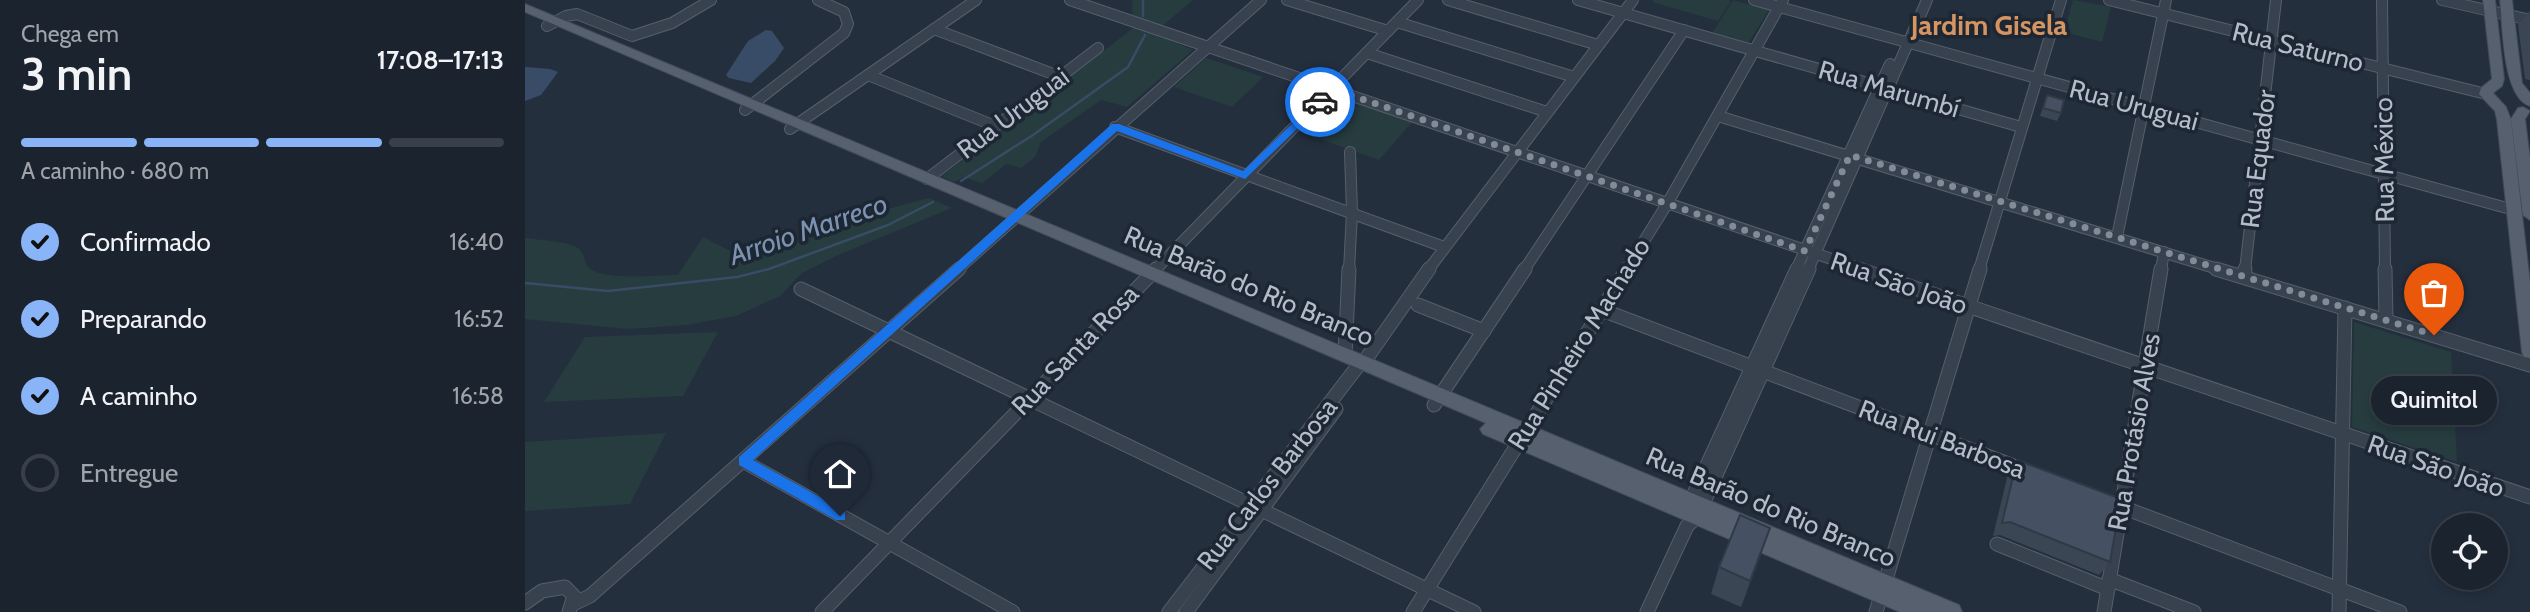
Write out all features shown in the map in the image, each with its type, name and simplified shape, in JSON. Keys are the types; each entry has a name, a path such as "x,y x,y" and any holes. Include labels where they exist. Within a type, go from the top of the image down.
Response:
{"main road":[{"path":"2506,0 2516,83 2527,104"},
{"path":"2490,5 2497,79 2490,94"},
{"name":"Rua Barão do Rio Branco","path":"525,8 551,23 614,50 1359,364 1881,597 1922,612"},
{"name":"Rua Barão do Rio Branco","path":"525,17 551,23"},
{"path":"2490,94 2504,87 2527,104"},
{"path":"2490,94 2527,104"},
{"path":"2490,94 2504,120 2530,352"},
{"path":"2527,104 2518,118 2530,215"},
{"name":"Rua Barão do Rio Branco","path":"794,126 927,179 969,201"},
{"name":"Rua Barão do Rio Branco","path":"1881,597 1952,612"}],"street":[{"path":"551,23 577,14 632,36 671,23 711,0"},
{"path":"749,107 844,33 848,24 844,12 818,0"},
{"path":"794,126 976,0"},
{"name":"Rua São João","path":"1070,0 2530,498"},
{"path":"572,609 743,461 1115,127 1261,0"},
{"path":"1287,0 1388,31"},
{"name":"Rua Santa Rosa","path":"822,612 1418,0"},
{"path":"1448,0 1598,45"},
{"name":"Rua Marumbí","path":"1578,0 2021,127"},
{"path":"1623,13 1633,0"},
{"name":"Rua Uruguai","path":"1753,0 1782,4 1905,42 2514,210"},
{"path":"1905,42 1919,0"},
{"path":"1647,612 1884,87 1927,0"},
{"path":"1881,597 2060,0"},
{"name":"Rua Saturno","path":"2109,0 2165,8"},
{"name":"Rua Saturno","path":"2123,0 2165,8 2271,39 2490,94"},
{"name":"Rua Equador","path":"2244,276 2276,0"},
{"name":"Rua México","path":"2382,0 2386,320"},
{"path":"2442,0 2490,5 2508,15 2530,20"},
{"name":"Rua Pinheiro Machado","path":"1413,612 1667,204 1782,4"},
{"path":"2117,237 2165,8"},
{"name":"Rua Carlos Barbosa","path":"1169,612 1200,582 1257,507 1444,247 1623,13"},
{"path":"1397,22 1574,77"},
{"path":"934,29 1061,76"},
{"path":"1437,401 1684,30"},
{"name":"Rua Uruguai","path":"927,179 1098,48"},
{"path":"1367,53 1547,112"},
{"path":"868,75 995,126"},
{"path":"1718,116 2530,365"},
{"path":"1115,127 1444,247"},
{"path":"1350,152 1359,364"},
{"name":"Rua Protásio Alves","path":"2104,612 2164,252"},
{"path":"801,289 1474,612"},
{"path":"1418,304 1483,331"},
{"path":"2339,612 2345,308"},
{"name":"Rua Rui Barbosa","path":"1602,310 2044,477"},
{"path":"743,461 1007,611"},
{"path":"2096,497 2400,612"},
{"path":"1997,544 2194,612"},
{"path":"526,602 542,591 589,586 627,563"},
{"name":"Rua Carlos Barbosa","path":"1186,612 1200,582"},
{"path":"565,587 574,596 572,609"}],"green space":[{"path":"1132,0 1193,0 1154,33 1193,50 1127,107 1101,100 1041,142 1035,157 1021,168 1006,164 982,183 964,177 954,182 942,176 1133,28"},
{"path":"1733,0 1769,10 1747,45 1711,35"},
{"path":"2073,0 2111,7 2102,42 2064,32"},
{"path":"1731,1 1718,21 1652,2"},
{"path":"1206,58 1263,77 1232,107 1174,87"},
{"path":"1330,93 1413,121 1379,160 1295,130"},
{"path":"929,198 952,208 838,255 802,273 780,296 736,316 686,325 628,329 525,319 525,238 575,246 581,251 590,269 602,274 678,275 703,237 748,260 869,214"},
{"path":"2354,322 2451,352 2457,462 2352,427"},
{"path":"718,332 683,396 544,402 585,337"},
{"path":"666,433 630,504 525,511 525,442"}],"water":[{"path":"766,30 772,31 784,48 775,61 751,83 729,78 726,75 748,41"},
{"path":"525,67 558,72 541,95 525,101"}],"building":[{"path":"2047,95 2064,100 2061,113 2043,108"},
{"path":"2017,460 2121,499 2110,562 2010,522 2002,523"},
{"path":"1740,515 1770,528 1750,581 1719,567"}],"waterway":[{"name":"Arroio Marreco","path":"1143,0 1143,16"},
{"name":"Arroio Marreco","path":"961,181 1033,135 1128,67 1145,35"},
{"name":"Arroio Marreco","path":"525,283 608,291 737,277 769,269 888,225 933,202"}],"way so far":[{"path":"1320,102 1333,89 1805,251 1850,155 2434,335"}],"place":[{"name":"Quimitol","path":"2434,335"}],"district":[{"name":"Jardim Gisela","path":"1989,25"}],"route":[{"path":"840,516 743,461 1115,127 1245,176 1320,102"}]}
